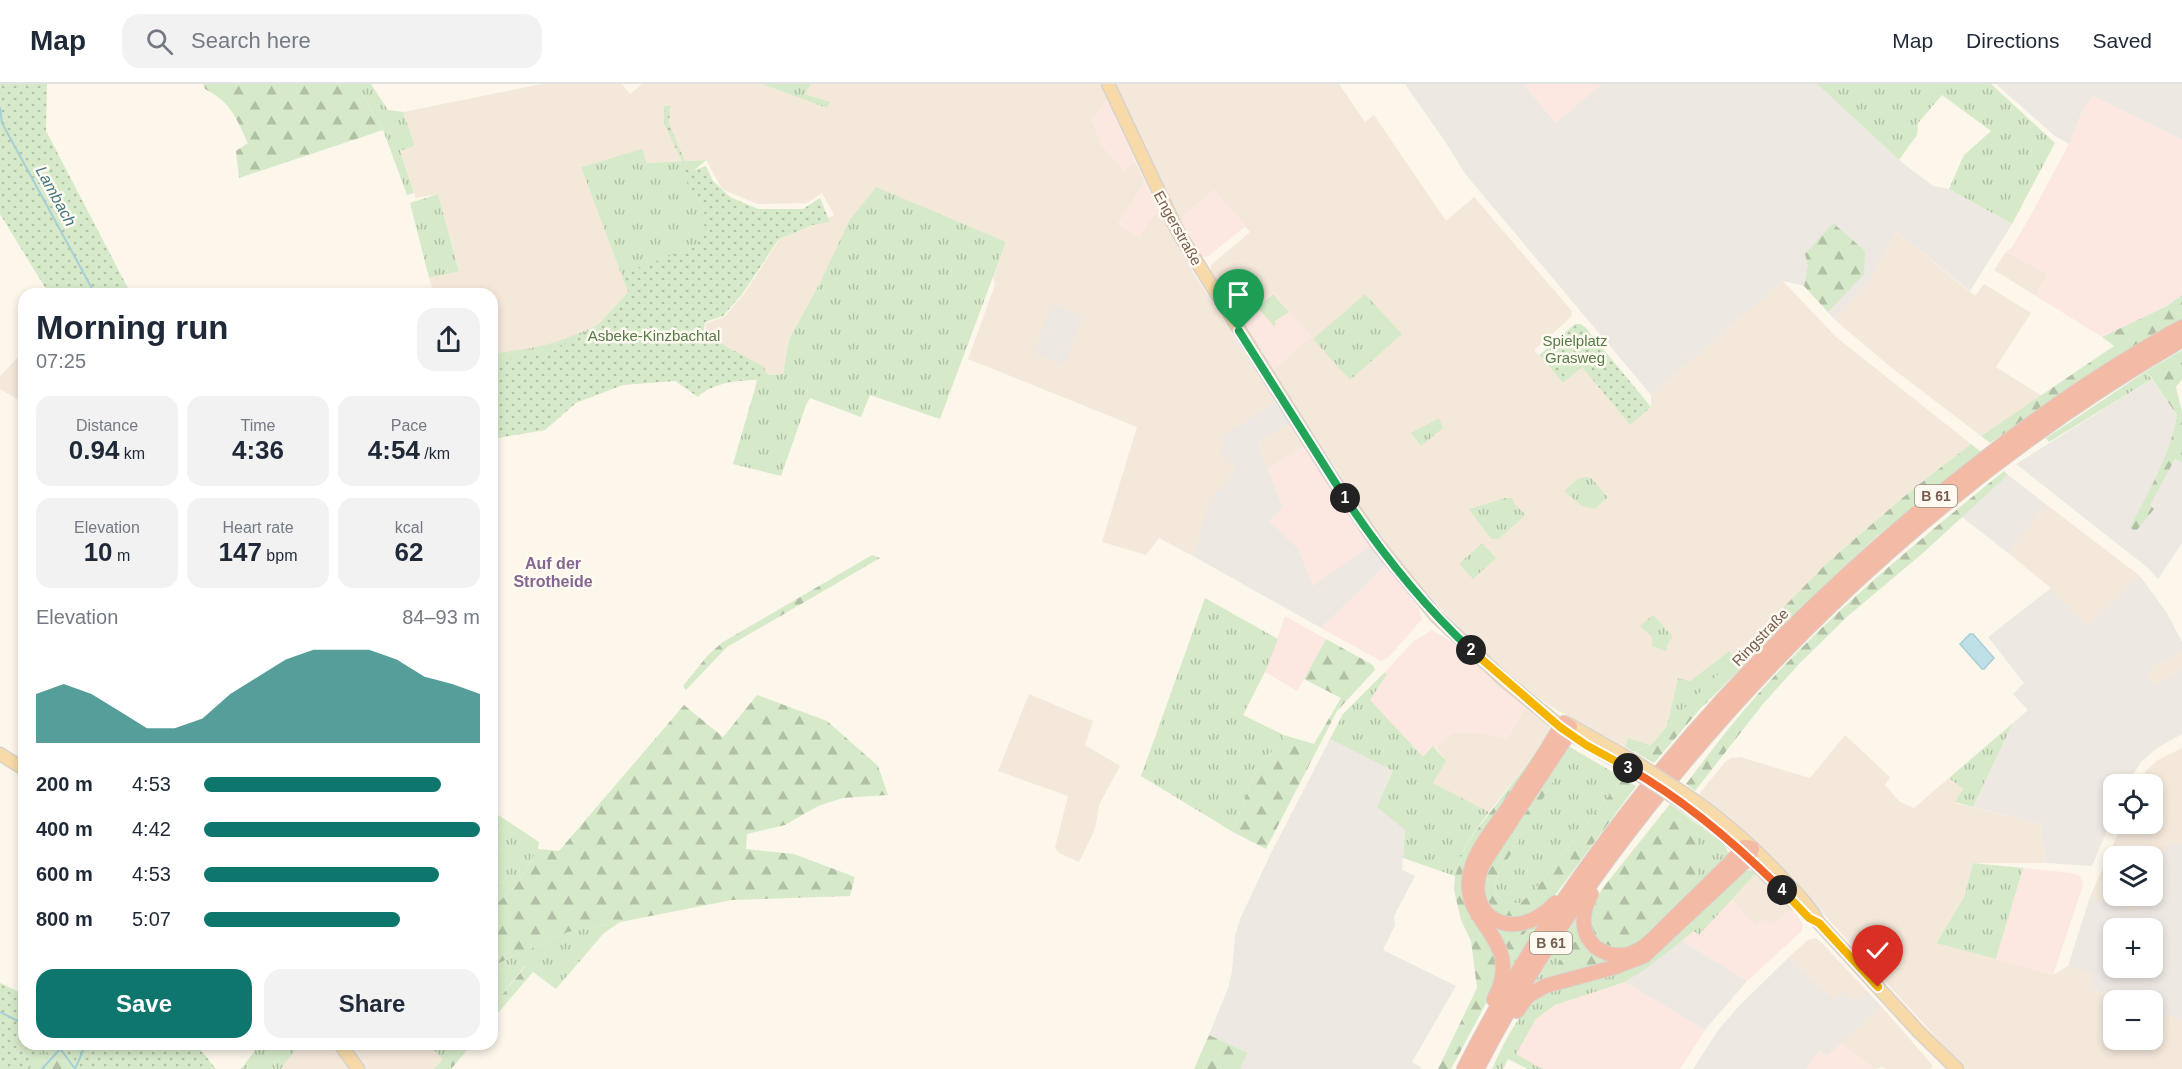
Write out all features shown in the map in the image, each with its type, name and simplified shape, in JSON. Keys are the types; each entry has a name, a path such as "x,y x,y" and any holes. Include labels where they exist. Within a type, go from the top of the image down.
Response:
{"highway":[{"name":"Ringstraße","path":"1479,1058 1528,957 1576,885 1660,773 1721,703 1801,618 1865,558 1972,467 2119,364 2182,327"},
{"name":"Ringstraße","path":"1464,1069 1479,1058 1586,890 1670,779 1750,688 1842,594 1970,484 2046,426 2126,373 2182,340"},
{"path":"1566,728 1485,862 1477,880 1477,891 1485,909 1494,918 1502,923 1522,925 1546,914 1567,888 1576,885"},
{"path":"1479,1058 1479,1031 1497,995 1503,967 1502,957 1494,936 1474,905 1469,882 1470,872 1481,849 1566,728"},
{"path":"1628,833 1625,849 1591,895 1583,915 1584,925 1592,943 1598,949 1613,955 1630,954 1649,942 1730,863 1748,851"},
{"path":"1479,1058 1496,1046 1521,1004 1537,990 1556,982 1615,967 1644,956 1748,851"}],"main road":[{"name":"Engerstraße","path":"1108,84 1178,232 1353,510 1378,545 1436,616 1528,700 1566,728 1683,797 1748,851 1800,897 1814,913 1819,923 1919,1032 1957,1069"},
{"path":"0,754 18,765"},
{"name":"Engerstraße","path":"1919,1032 1946,1069"},
{"path":"344,1050 358,1069"}],"shaded area":[{"path":"542,84 622,84 630,94 642,84 762,84 826,107 829,102 805,94 811,84 1100,84 1107,100 1092,120 1102,145 1124,171 1135,161 1145,182 1118,224 1139,237 1158,208 1193,272 1248,359 1278,401 1268,407 1228,480 1211,500 1193,556 1159,538 1146,555 1102,542 1137,427 968,359 995,285 993,278 1006,242 821,281 789,339 783,374 769,375 705,334 706,323 724,317 744,294 779,240 834,215 822,193 807,203 757,204 722,189 706,160 647,163 642,150 581,167 628,292 599,324 567,339 534,349 498,352 498,288 432,288 429,278 459,270 438,194 416,198 400,151 415,146 403,112"},
{"path":"1115,84 1339,84 1365,122 1374,115 1446,221 1474,197 1572,311 1571,317 1534,350 1563,383 1582,367 1630,425 1651,407 1651,395 1783,281 1836,337 1971,444 1913,489 1828,562 1735,658 1729,651 1690,681 1678,678 1667,726 1651,745 1628,738 1625,747 1555,709 1515,682 1442,610 1386,545 1272,371 1311,336 1242,323 1211,272 1211,265 1250,232 1214,190 1178,221 1143,150"},
{"path":"1405,84 1523,84 1556,123 1602,84 1817,84 1899,160 1933,186 1949,189 2012,224 1970,291 1897,232 1869,282 1834,319 1804,286 1783,281 1651,395 1466,175"},
{"path":"1523,84 1602,84 1556,123"},
{"path":"1996,84 2182,84 2182,140 2093,96 2083,109 2069,144 2055,136"},
{"path":"2093,96 2182,140 2182,295 2167,306 2102,337 2036,296 2047,273 2006,252 2012,247 2027,222 2069,144 2083,109"},
{"path":"1107,100 1135,161 1124,172 1102,146 1092,119"},
{"path":"1145,182 1158,208 1139,237 1118,224"},
{"path":"1214,190 1246,226 1208,256 1202,257 1195,253 1178,221"},
{"path":"1897,232 1975,296 1984,284 2031,313 1996,367 2042,396 1981,436 1888,365 1834,319 1869,282"},
{"path":"2006,252 2047,273 2036,296 1994,270"},
{"path":"1273,292 1311,336 1272,371 1242,323 1246,313"},
{"path":"1051,304 1083,316 1065,365 1033,353"},
{"path":"18,357 18,400 0,389 0,376"},
{"path":"2152,379 2177,415 2166,454 2182,463 2182,543 2158,579 2148,568 2016,464"},
{"path":"1278,401 1291,421 1258,443 1283,508 1269,521 1298,548 1313,586 1371,545 1387,564 1321,628 1193,556 1210,500 1228,480 1235,467 1219,453 1226,434"},
{"path":"1291,421 1306,445 1268,469 1258,443"},
{"path":"1306,445 1371,545 1313,587 1298,548 1269,521 1283,508 1268,469"},
{"path":"2008,475 2047,505 2008,553 1962,517"},
{"path":"2047,505 2140,576 2086,626 2051,588 2008,553"},
{"path":"1387,564 1419,609 1422,619 1388,658 1381,661 1321,628"},
{"path":"2140,576 2167,613 2182,642 2182,651 2156,666 2148,674 2154,685 2182,670 2182,734 2157,748 2141,762 2133,774 2103,774 2103,834 2105,834 2092,866 2046,863 2041,834 2042,824 1973,807 2013,723 2028,710 2013,694 2024,683 1988,637 2051,588 2086,626"},
{"path":"1285,616 1326,639 1297,691 1265,672"},
{"path":"1432,630 1450,641 1525,707 1507,739 1481,733 1451,733 1436,748 1433,746 1423,758 1369,700 1386,674 1384,673 1413,642"},
{"path":"2182,651 2182,670 2154,685 2148,674 2156,666"},
{"path":"1029,694 1093,721 1085,745 1120,766 1099,805 1095,829 1079,862 1059,853 1055,848 1068,796 998,771"},
{"path":"1525,707 1548,725 1550,734 1489,812 1432,783 1446,761 1436,748 1451,733 1481,733 1507,739"},
{"path":"1845,735 1890,777 1885,785 1900,802 1914,808 1949,778 1963,789 1955,803 2042,824 2041,834 2046,863 1973,863 1964,897 1936,942 2053,975 2068,966 2093,975 2089,988 2103,993 2103,1050 2163,1050 2163,1013 2182,1020 2182,1069 1965,1069 1777,863 1732,819 1699,794 1725,762 1731,758 1740,757 1810,778"},
{"path":"1330,739 1393,771 1405,830 1402,870 1415,876 1394,916 1395,925 1383,950 1456,986 1412,1062 1421,1067 1420,1069 1240,1069 1248,1053 1209,1035 1228,988 1232,972 1235,936 1240,919 1272,851"},
{"path":"2182,748 2182,843 2178,845 2168,842 2163,854 2163,846 2112,846 2118,834 2163,834 2163,774 2144,774 2158,760"},
{"path":"2168,842 2178,845 2182,843 2182,1020 2163,1013 2163,990 2103,990 2103,993 2089,988 2093,975 2068,966 2090,897 2103,901 2103,906 2121,906 2138,911 2140,906 2163,906 2163,854"},
{"path":"2103,867 2103,901 2090,897"},
{"path":"2023,868 2072,873 2080,876 2083,885 2053,975 1996,959"},
{"path":"1756,873 1792,908 1771,926 1755,926 1731,899"},
{"path":"1731,899 1755,926 1764,919 1771,926 1792,908 1803,924 1802,931 1747,981 1681,940 1694,931 1699,935"},
{"path":"2119,906 2141,906 2138,912"},
{"path":"1815,938 1868,992 1860,999 1834,999 1789,957 1808,940"},
{"path":"1681,940 1747,981 1705,1030 1625,982 1646,969"},
{"path":"1789,957 1834,999 1843,992 1848,998 1860,999 1868,992 1881,1006 1827,1056 1819,1051 1806,1069 1693,1069 1719,1029"},
{"path":"1625,982 1705,1030 1680,1069 1542,1069 1515,1054 1536,1019 1555,1005"},
{"path":"1881,1006 1933,1066 1930,1069 1886,1069 1883,1067 1875,1069 1840,1043"},
{"path":"1840,1043 1875,1069 1806,1069 1819,1051 1827,1056"},
{"path":"295,1050 338,1050 352,1069 281,1069"},
{"path":"350,1050 434,1050 444,1059 434,1069 364,1069"}],"green space":[{"path":"0,84 47,84 46,131 128,288 45,288 0,214"},
{"path":"203,84 356,84 383,130 239,178 236,151 248,143 227,105 205,89"},
{"path":"356,84 371,84 388,110 403,112 415,146 400,151 414,193 407,195 383,130"},
{"path":"762,84 811,84 805,94 830,102 827,108"},
{"path":"1817,84 1991,84 2055,143 2012,224 1949,189 1964,155 1991,131 1942,95 1918,123 1917,135 1899,160"},
{"name":"Asbeke-Kinzbachtal","path":"664,106 670,106 669,123 689,172 706,166 713,181 730,197 758,209 803,209 820,198 830,222 812,225 778,240 743,293 723,316 705,322 703,334 764,367 768,379 722,384 705,391 698,397 675,381 623,385 576,403 545,430 498,438 498,362 540,351 544,357 599,324 628,292 625,278 637,268 693,248 702,235 706,218 703,209 685,178 682,162 664,123"},
{"path":"642,149 647,163 706,160 685,178 712,223 706,264 628,292 581,167"},
{"path":"876,187 1006,242 940,419 870,395 861,417 810,398 781,476 733,464 756,385 758,368 769,375 783,374 789,339 821,281 849,221"},
{"path":"438,194 459,271 429,278 410,203"},
{"path":"1833,223 1865,251 1864,274 1828,312 1804,286 1808,265 1805,254"},
{"path":"1273,294 1289,312 1275,321 1274,326 1258,308"},
{"path":"1365,294 1402,334 1350,380 1313,339"},
{"path":"2182,295 2182,320 2123,354 1990,443 1981,436 2114,346 2102,337 2167,306"},
{"path":"599,324 601,357 498,378 498,352 522,350 571,336"},
{"name":"Spielplatz Grasweg","path":"1575,324 1585,327 1651,407 1630,425 1582,367 1563,383 1539,355"},
{"path":"1577,332 1589,345 1579,355 1567,342"},
{"path":"2182,350 2182,379 2176,387 2182,411 2182,463 2175,459 2150,505 2154,509 2137,530 2133,530 2130,527 2164,459 2177,415 2151,377 2145,372"},
{"path":"1570,352 1580,363 1569,372 1559,361"},
{"path":"2145,372 2152,379 2049,442 2046,438"},
{"path":"1439,418 1443,428 1421,446 1411,433"},
{"path":"1971,444 1981,452 1875,538 1827,583 1701,708 1654,763 1635,752 1651,745 1828,562 1913,489"},
{"path":"2004,471 2008,475 1923,553 1848,616 1799,664 1763,704 1695,791 1686,784 1748,706 1785,664 1845,606"},
{"path":"1591,478 1608,497 1595,509 1582,506 1564,491 1578,479"},
{"path":"1512,498 1515,505 1526,515 1498,539 1491,539 1469,509"},
{"path":"1482,543 1496,558 1473,579 1459,564"},
{"path":"872,555 880,558 727,647 686,690 683,686 708,655 723,642"},
{"path":"1205,598 1278,639 1265,672 1243,715 1284,735 1252,778 1233,832 1141,776"},
{"path":"1653,615 1673,637 1666,651 1652,646 1652,637 1640,626"},
{"path":"1326,639 1373,665 1375,670 1337,711 1266,849 1233,832 1252,778 1284,735 1314,744 1341,698 1304,679"},
{"path":"1729,651 1735,658 1667,726 1678,678 1690,681"},
{"path":"1384,673 1387,674 1370,700 1423,757 1433,746 1446,761 1433,783 1489,812 1466,844 1455,876 1403,858 1405,830 1377,807 1393,771 1330,739 1343,714"},
{"path":"757,695 827,721 878,766 888,795 843,798 818,806 785,825 747,834 746,849 794,854 855,877 850,896 732,900 568,932 498,963 498,902 516,886 538,849 559,851 684,705 723,737"},
{"path":"2013,723 1973,807 1955,802 1963,789 1949,778"},
{"path":"1550,734 1472,853 1489,939 1499,965 1492,992 1451,1069 1438,1069 1477,988 1471,941 1461,920 1454,890 1455,876 1466,844"},
{"path":"1628,738 1651,745 1635,752 1625,747"},
{"path":"1568,746 1623,778 1533,892 1520,903 1505,901 1494,890 1496,879 1568,755 1559,760"},
{"path":"1569,754 1496,879 1494,890 1505,901 1520,903 1533,892 1623,778 1636,786 1553,898 1531,917 1506,918 1496,912 1487,900 1483,887 1492,860 1559,760"},
{"path":"1670,804 1688,817 1698,831 1698,888 1641,941 1623,949 1602,944 1592,933 1589,922 1591,907 1602,889"},
{"path":"498,815 539,842 538,849 516,886 498,902"},
{"path":"1688,817 1724,844 1729,854 1723,865 1698,888"},
{"path":"1973,863 2023,868 1996,959 1936,943 1964,897"},
{"path":"1749,870 1756,873 1699,935 1694,931 1646,969 1625,982 1555,1005 1536,1019 1516,1054 1542,1069 1528,1069 1508,1059 1503,1069 1492,1069 1523,1013 1541,996 1552,989 1640,965 1673,938 1742,872"},
{"path":"1582,909 1593,952 1551,975 1569,973 1528,992"},
{"path":"1543,920 1505,981 1501,946 1511,953 1516,949 1529,926"},
{"path":"620,922 604,933 556,989 525,966 498,1000 498,963 568,932"},
{"path":"1498,924 1529,926 1516,949 1511,953 1500,940"},
{"path":"1572,942 1582,942 1593,952 1622,959 1551,976"},
{"path":"526,966 533,972 498,1013 498,1000"},
{"path":"0,983 18,991 18,1050 42,1050 27,1069 0,1069"},
{"path":"0,1030 18,1039 18,1050 43,1050 54,1055 41,1069 0,1069"},
{"path":"1209,1035 1248,1053 1240,1069 1194,1069"},
{"path":"43,1050 65,1050 79,1069 41,1069 53,1055"},
{"path":"61,1050 201,1050 216,1069 75,1069"},
{"path":"255,1050 295,1050 281,1069 241,1069"},
{"path":"434,1050 458,1050 451,1059 451,1069 434,1069 443,1059"},
{"path":"458,1050 467,1050 451,1069 451,1059"}],"water":[{"path":"1970,634 1973,634 1994,658 1984,669 1960,644"}],"waterway":[{"name":"Lambach","path":"0,108 2,123 92,288"},
{"path":"0,1012 18,1021"},
{"path":"42,1069 59,1050"},
{"path":"61,1050 75,1069"},
{"name":"Lambach","path":"75,1069 83,1050"}],"district":[{"name":"Auf der Strotheide","path":"553,572"}],"route":[{"path":"1239,331 1353,510 1378,545 1436,616 1504,680 1569,734 1656,784 1716,828 1750,857 1809,918 1819,923 1878,987"}]}
